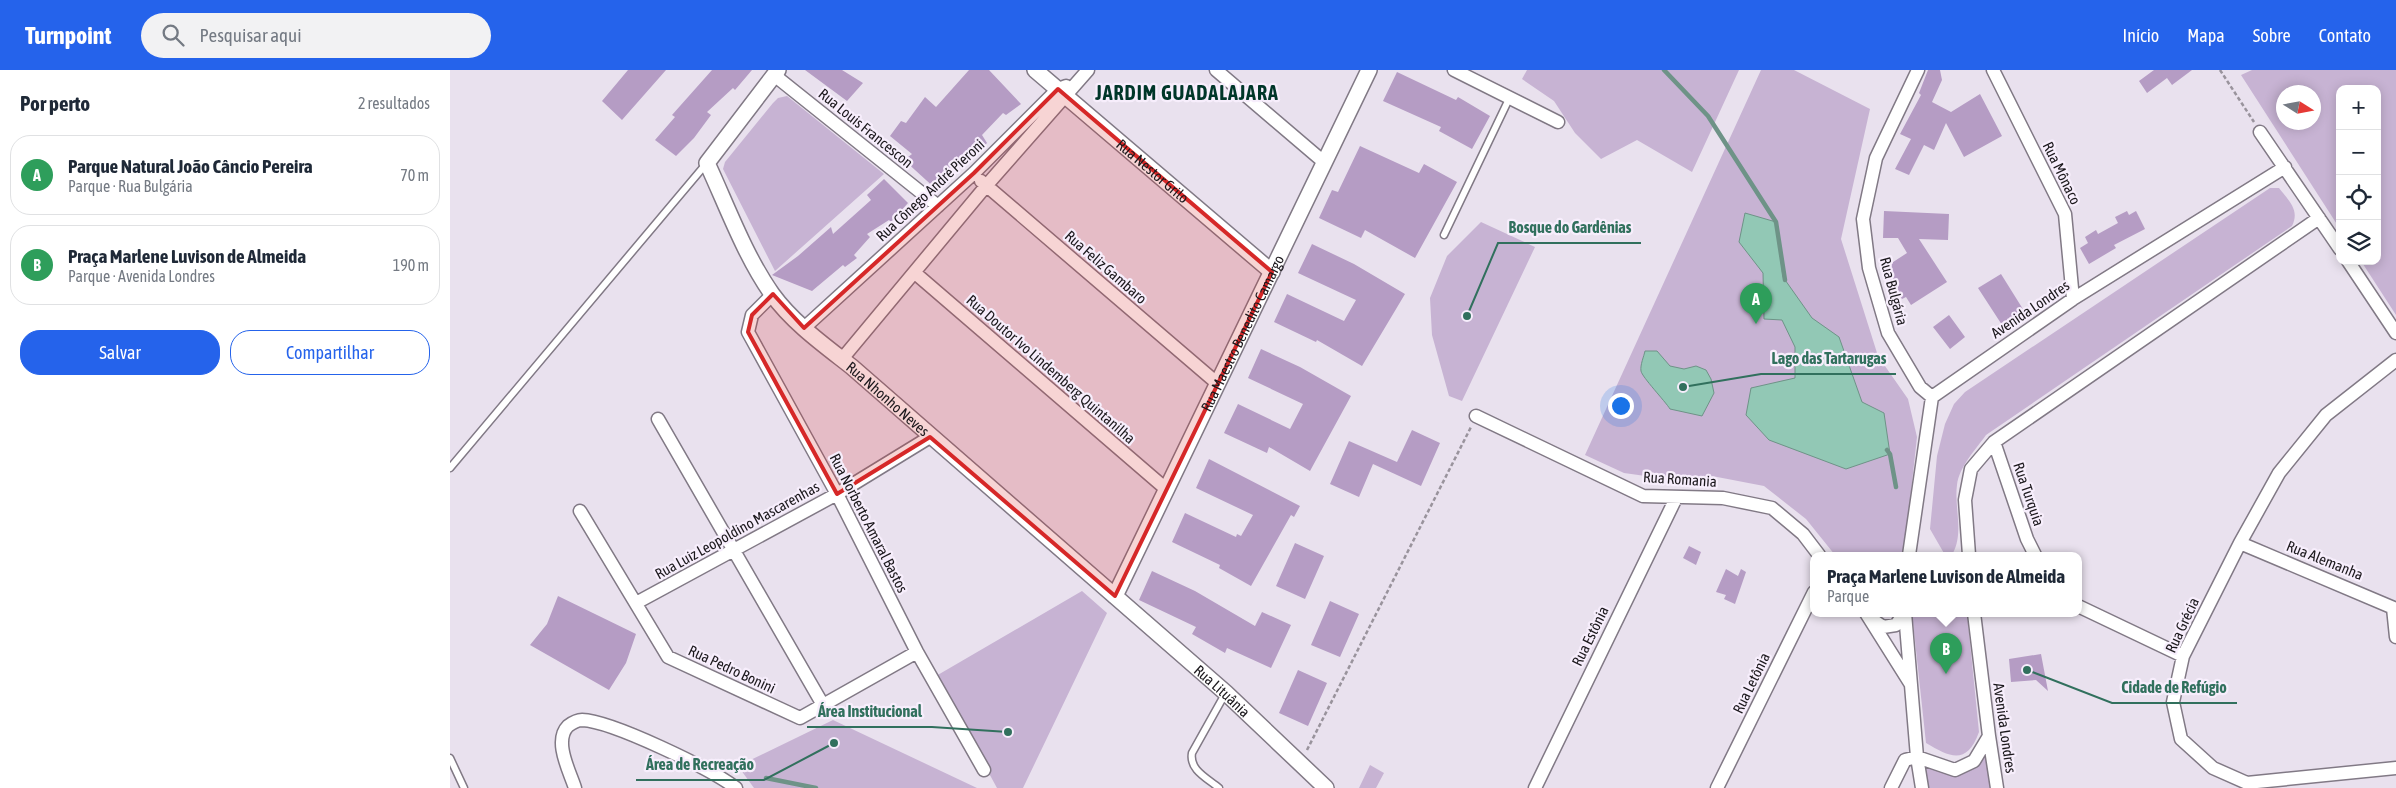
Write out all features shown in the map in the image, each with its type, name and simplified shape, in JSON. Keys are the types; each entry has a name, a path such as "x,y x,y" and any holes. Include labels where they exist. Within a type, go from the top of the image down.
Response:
{"street":[{"name":"Rua Nestor Grilo","path":"1035,70 1272,272"},
{"path":"1216,70 1325,163"},
{"name":"Rua Maestro Benedito Camargo","path":"1116,596 1166,489 1370,70"},
{"path":"1454,70 1558,122"},
{"name":"Rua Bulgária","path":"1918,70 1876,158 1863,219 1869,268 1888,333 1920,387 1932,397"},
{"name":"Rua Mônaco","path":"1992,70 2065,214 2074,299"},
{"path":"707,163 776,72"},
{"name":"Rua Louis Francescon","path":"776,72 938,206"},
{"name":"Rua Cônego André Pieroni","path":"804,328 1062,92 1084,75"},
{"name":"Rua Cônego André Pieroni","path":"842,359 915,273 1062,92"},
{"path":"2260,132 2336,243"},
{"name":"Rua Nhonho Neves","path":"707,163 744,243 772,294 804,328 1116,596"},
{"name":"Avenida Londres","path":"1932,397 2074,299 2284,167"},
{"name":"Rua Feliz Gambaro","path":"974,173 986,186 1218,384"},
{"path":"1969,552 1965,500 1971,469 1994,442 2319,218"},
{"path":"2351,265 2396,333"},
{"name":"Rua Doutor Ivo Lindemberg Quintanilha","path":"915,273 1166,489"},
{"name":"Rua Norberto Amaral Bastos","path":"772,294 752,315 748,332 838,494 917,652 984,770"},
{"name":"Rua Grécia","path":"2396,360 2326,415 2279,473 2240,543 2183,656 2173,702 2181,739 2212,768 2247,786 2396,768"},
{"path":"1909,552 1932,397"},
{"name":"Rua Romania","path":"1476,416 1643,496 1723,498 1772,508 1803,534 1817,552"},
{"path":"658,418 824,705 917,652"},
{"name":"Rua Luiz Leopoldino Mascarenhas","path":"636,604 838,494 930,437"},
{"name":"Rua Turquia","path":"1994,442 2027,539 2034,552"},
{"name":"Rua Estônia","path":"1535,788 1676,498"},
{"name":"Rua Pedro Bonini","path":"580,511 668,657 800,718 824,705"},
{"name":"Rua Alemanha","path":"2240,543 2395,608"},
{"name":"Rua Lituânia","path":"1116,596 1226,693 1326,788"},
{"name":"Rua Letônia","path":"1717,788 1810,600"},
{"path":"2082,608 2183,656"},
{"path":"2395,608 2396,637"},
{"path":"1870,617 1883,626 1896,625 1902,617"},
{"path":"1870,617 1912,686"},
{"path":"1905,617 1917,757 1922,788"},
{"name":"Avenida Londres","path":"1974,617 1997,788"},
{"path":"576,788 564,755 562,738 568,727 579,720 591,721 615,729 648,743 720,776 736,788"},
{"path":"1891,788 1905,760 1917,757 1955,770 1974,761 1989,736"}],"lane":[{"path":"1444,235 1509,99"},
{"path":"450,468 707,163"},
{"path":"1218,788 1195,768 1191,759 1192,753 1226,693"},
{"path":"450,758 464,788"}],"path":[{"path":"2220,70 2260,132"},
{"path":"1301,763 1476,416"}],"highlighted area":[{"path":"1058,89 1272,272 1115,596 930,437 837,494 748,332 752,315 773,294 804,328 974,173"}],"shaded area":[{"path":"1527,70 1739,70 1692,172 1637,140 1601,159 1575,133 1554,101 1522,79"},
{"path":"1761,70 1794,70 1870,109 1841,239 1878,356 1908,399 1917,437 1904,552 1833,552 1806,519 1764,486 1712,476 1667,479 1624,473 1585,455"},
{"path":"2252,70 2396,70 2396,315 2364,265 2381,265 2381,85 2336,85 2336,223 2276,130 2321,130 2321,85 2276,85 2276,129 2241,75"},
{"path":"787,96 884,174 775,271 723,169 725,162 773,103 778,98"},
{"path":"2270,188 2279,188 2290,202 2295,215 2292,226 1986,435 1968,458 1958,478 1956,493 1958,537 1953,552 1943,552 1930,529 1937,456 1945,424 1954,404 1965,392"},
{"path":"1745,213 1776,222 1783,277 1812,318 1839,337 1862,402 1884,413 1890,454 1846,469 1769,440 1746,415 1751,388 1795,378 1795,347 1782,320 1764,319 1763,273 1739,242"},
{"path":"1481,222 1535,247 1462,401 1449,396 1432,335 1430,298 1447,256"},
{"path":"1645,351 1657,351 1670,366 1684,369 1696,366 1706,370 1711,379 1714,393 1702,416 1670,409 1641,371"},
{"path":"1082,591 1107,613 1023,788 997,788 936,676"},
{"path":"1912,617 1967,617 1979,732 1969,750 1957,756 1943,752 1926,743"},
{"path":"833,720 977,788 754,788 738,766"},
{"path":"1986,751 1991,788 1925,788 1920,760 1957,772"},
{"path":"1370,765 1384,773 1376,788 1359,788"}],"building":[{"path":"628,70 666,70 622,120 602,101"},
{"path":"712,70 752,70 735,90 733,88 707,112 711,115 694,138 676,156 655,140 675,117 672,115"},
{"path":"805,70 842,70 863,83 847,101"},
{"path":"969,70 989,70 1021,104 1006,115 1003,113 982,135 987,143 976,154 973,150 953,169 955,171 937,190 904,160 912,154 890,136 901,121 906,123 925,97 936,107"},
{"path":"1928,70 1940,70 1942,80 1932,102 1951,112 1980,94 2002,136 1964,157 1946,123 1934,150 1924,145 1909,175 1895,169 1911,139 1900,134 1921,95 1919,93"},
{"path":"2154,70 2192,70 2172,85 2167,78 2147,93 2139,81"},
{"path":"1397,72 1456,100 1458,97 1490,116 1472,149 1439,131 1441,127 1383,101"},
{"path":"1360,146 1419,173 1424,164 1457,182 1415,258 1365,230 1361,238 1319,218 1332,190 1338,192"},
{"path":"884,179 908,203 891,222 889,220 867,234 870,237 854,255 857,258 845,267 843,265 812,291 772,275 798,256 831,227 833,234 871,200 867,195"},
{"path":"1884,211 1949,214 1948,240 1919,239 1947,282 1911,305 1906,297 1902,299 1887,275 1891,272 1887,266 1907,253 1898,238 1883,238"},
{"path":"2127,211 2129,215 2136,211 2145,229 2114,245 2116,248 2089,264 2080,248 2088,243 2085,237 2096,230 2098,234 2118,223 2115,217"},
{"path":"1312,244 1354,264 1405,294 1362,366 1317,340 1316,342 1274,322 1287,294 1344,321 1356,300 1298,273"},
{"path":"2001,274 2026,314 2004,328 1978,288"},
{"path":"1949,315 1965,337 1950,349 1933,327"},
{"path":"1261,349 1300,367 1351,396 1310,471 1269,447 1267,453 1224,433 1238,404 1290,429 1303,404 1248,378"},
{"path":"1412,430 1440,443 1421,486 1373,464 1359,497 1330,484 1349,441 1397,462"},
{"path":"1209,459 1300,506 1294,517 1291,515 1251,586 1219,568 1220,565 1172,542 1185,513 1236,537 1237,534 1241,536 1253,515 1196,488"},
{"path":"1295,543 1324,556 1305,599 1276,586"},
{"path":"1689,546 1701,552 1696,565 1683,558"},
{"path":"1726,569 1738,576 1741,569 1746,572 1735,604 1724,599 1726,595 1716,592"},
{"path":"1152,571 1195,591 1255,626 1262,612 1291,625 1271,668 1227,648 1225,653 1192,634 1196,627 1139,600"},
{"path":"558,596 636,634 626,663 609,690 530,645 547,624"},
{"path":"1330,601 1359,614 1340,657 1311,645"},
{"path":"2041,654 2048,691 2036,680 2011,682 2009,659"},
{"path":"1298,670 1327,683 1308,726 1279,713"}],"waterway":[{"path":"1664,70 1708,116 1776,222 1785,280"},
{"path":"1887,450 1890,454 1896,487"},
{"path":"766,778 816,788"}],"place":[{"name":"Bosque do Gardênias","path":"1467,316"},
{"name":"Parque Natural João Câncio Pereira","path":"1756,324"},
{"name":"Lago das Tartarugas","path":"1683,387"},
{"name":"Cidade de Refúgio","path":"2027,670"},
{"name":"Praça Marlene Luvison de Almeida","path":"1946,674"},
{"name":"Área Institucional","path":"1008,732"},
{"name":"Área de Recreação","path":"834,743"}],"district":[{"name":"JARDIM GUADALAJARA","path":"1187,92"}]}
